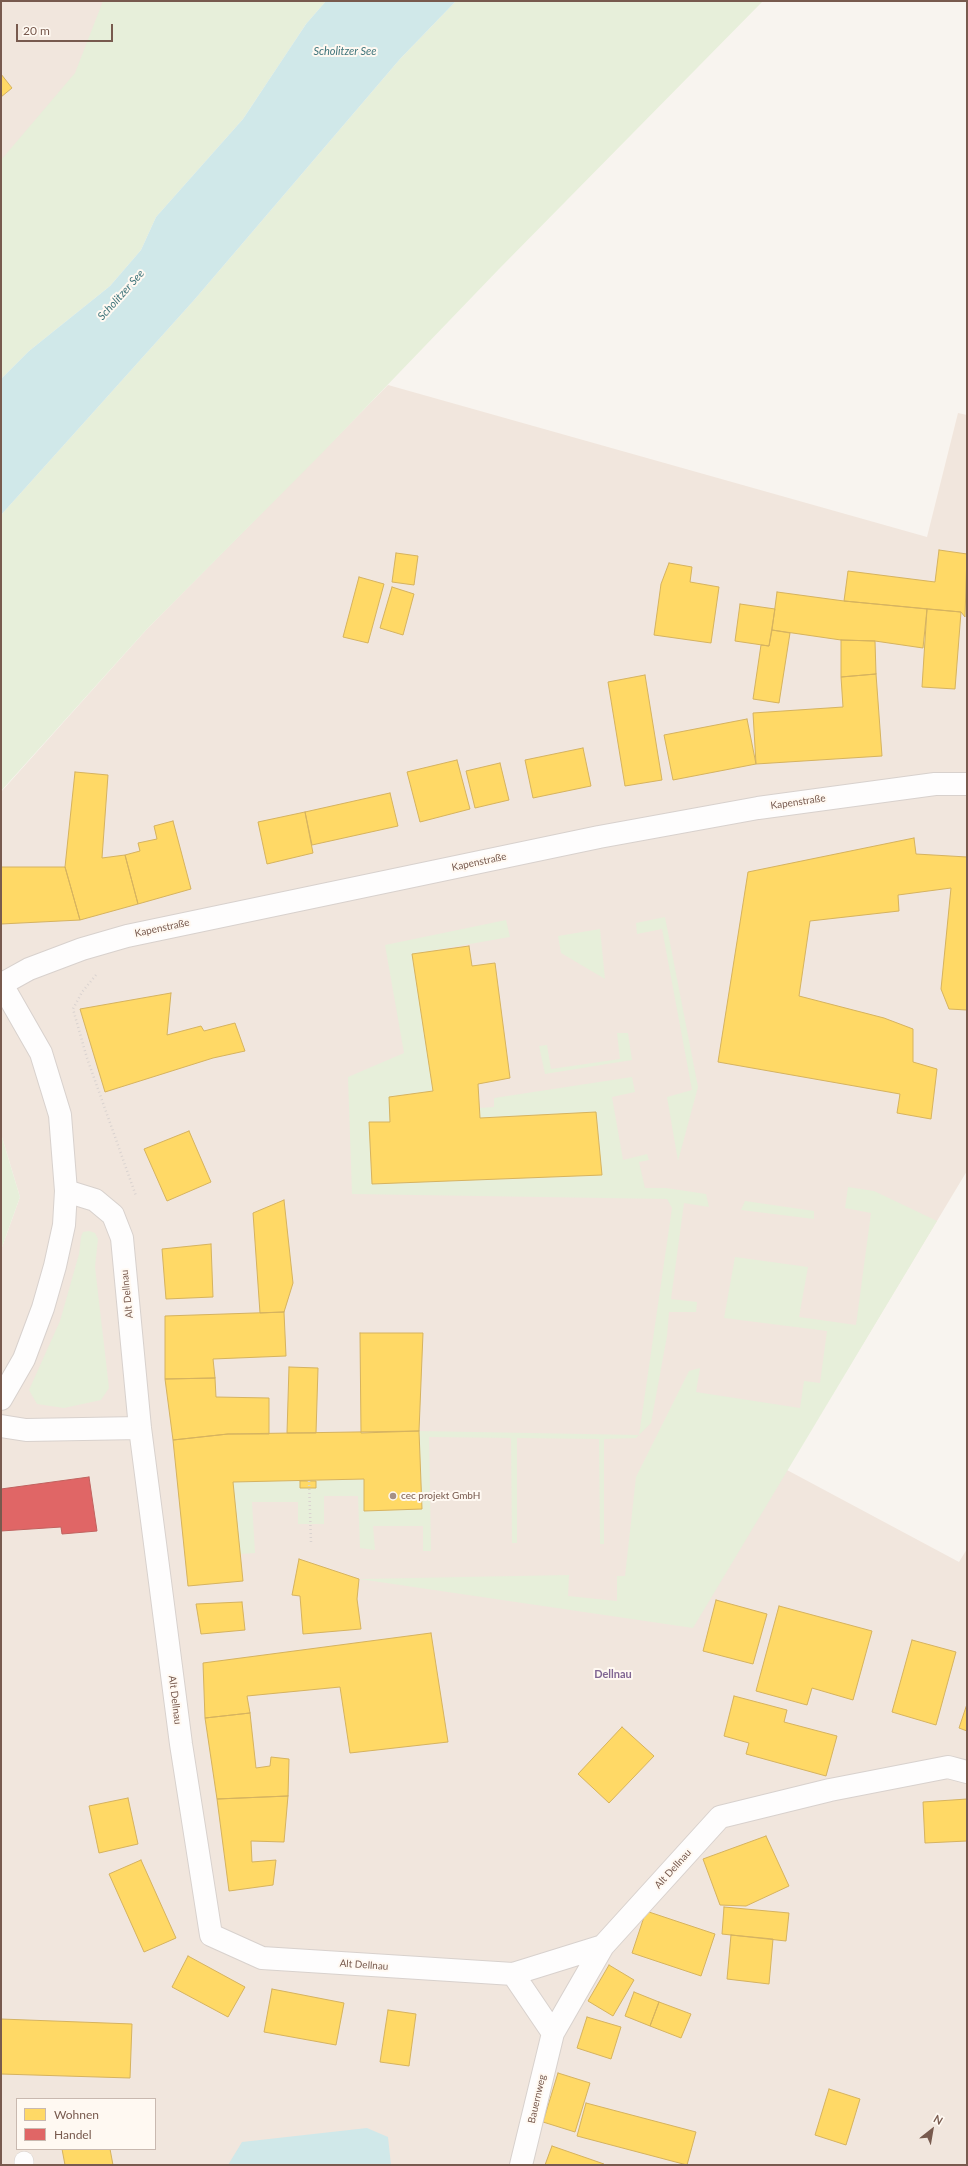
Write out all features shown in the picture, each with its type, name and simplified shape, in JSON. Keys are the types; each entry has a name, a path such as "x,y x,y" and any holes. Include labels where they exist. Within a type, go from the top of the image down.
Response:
{"street":[{"name":"Kapenstraße","path":"1,983 36,966 82,949 127,936 584,840 758,808 935,784 967,784"},
{"path":"1,983 41,1054 60,1114 66,1191 64,1225 55,1266 43,1308 24,1359 1,1399"},
{"name":"Alt Dellnau","path":"66,1191 95,1200 113,1215 122,1238 140,1428 181,1744 211,1935 262,1958 513,1974 603,1946 720,1817 830,1790 948,1767 967,1772"},
{"path":"1,1426 26,1430 140,1428"},
{"name":"Bauernweg","path":"521,2165 553,2033 603,1946"},
{"path":"513,1974 553,2033"}],"path":[{"path":"309,1481 310,1542"}],"shaded area":[{"path":"1,1 110,1 81,78 1,176"},
{"path":"388,385 927,537 958,413 967,415 967,1171 787,1470 959,1562 967,1549 967,2165 1,2165 1,1250 20,1197 1,1134 1,792 147,629"}],"green space":[{"path":"103,1 326,1 306,24 243,119 156,217 141,250 110,286 29,351 1,379 1,160 75,73"},
{"path":"456,1 763,1 499,269 323,452 147,629 1,791 1,515 195,299 400,59"},
{"path":"665,917 698,1087 678,1161 667,1097 692,1090 662,929 637,934 636,923"},
{"path":"506,920 510,937 412,954 433,1091 389,1097 390,1122 369,1123 372,1184 602,1175 596,1112 480,1118 479,1108 494,1107 494,1098 632,1077 635,1092 612,1097 623,1160 647,1154 649,1160 639,1162 645,1188 666,1188 706,1194 709,1207 684,1203 671,1299 697,1302 696,1312 669,1312 667,1336 651,1423 639,1435 672,1208 667,1199 352,1194 348,1077 404,1053 385,945"},
{"path":"600,929 605,979 561,953 558,936"},
{"path":"617,1033 628,1033 632,1060 545,1074 539,1046 547,1045 551,1069 620,1059"},
{"path":"1,1134 20,1197 1,1250"},
{"path":"848,1187 874,1191 937,1221 693,1628 359,1579 569,1575 568,1596 617,1601 617,1576 625,1576 636,1477 689,1371 700,1368 696,1392 800,1408 804,1381 820,1383 827,1331 724,1318 735,1257 808,1267 799,1317 856,1325 871,1213 845,1208"},
{"path":"745,1201 814,1211 814,1219 741,1210"},
{"path":"89,1231 95,1233 98,1239 95,1267 109,1388 101,1400 64,1408 37,1404 29,1390 60,1321 79,1254 81,1237 83,1232"},
{"path":"419,1431 639,1435 636,1438 604,1439 604,1544 600,1544 599,1439 517,1438 517,1543 512,1543 511,1438 429,1437 431,1551 423,1551 423,1526 373,1526 375,1550 360,1548 358,1496 324,1496 324,1524 298,1524 298,1502 252,1502 255,1553 240,1554 233,1482 364,1479 364,1511 422,1509"}],"water":[{"name":"Scholitzer See","path":"326,1 456,1 400,59 195,299 1,515 1,379 29,351 110,286 141,250 156,217 243,119 306,24"},
{"path":"367,2128 388,2137 391,2165 228,2165 242,2142"}],"building: Wohnen":[{"path":"1,74 12,88 1,97"},
{"path":"939,550 967,554 965,617 961,612 844,601 848,571 935,582"},
{"path":"396,553 418,556 414,585 392,582"},
{"path":"669,563 692,567 690,582 719,587 711,643 654,635 661,584"},
{"path":"359,577 384,584 368,643 343,637"},
{"path":"392,587 414,594 403,635 380,628"},
{"path":"777,592 844,601 927,609 923,648 875,641 841,640 772,630"},
{"path":"740,604 775,609 769,646 735,641"},
{"path":"927,609 961,612 955,689 922,687"},
{"path":"772,630 790,633 779,703 753,699 761,645 769,646"},
{"path":"841,640 875,641 876,674 841,677"},
{"path":"876,674 882,756 756,764 753,713 843,707 841,677"},
{"path":"645,675 662,780 625,786 608,682"},
{"path":"747,719 756,764 673,780 664,735"},
{"path":"583,748 591,786 533,798 525,760"},
{"path":"457,760 470,809 420,822 407,772"},
{"path":"500,763 509,800 475,808 466,771"},
{"path":"75,772 108,775 102,858 125,855 138,904 80,920 65,867"},
{"path":"390,793 398,826 312,845 305,812"},
{"path":"305,812 313,853 267,864 258,822"},
{"path":"173,821 191,889 138,904 125,855 140,851 138,843 157,839 154,826"},
{"path":"914,838 916,854 967,857 967,1010 949,1009 941,989 951,888 898,895 899,911 810,921 799,996 884,1018 913,1029 913,1062 937,1069 931,1119 897,1113 900,1094 718,1062 748,872"},
{"path":"1,867 65,867 80,920 1,924"},
{"path":"469,946 472,966 495,963 510,1078 478,1084 480,1118 596,1112 602,1175 372,1184 369,1122 390,1122 389,1097 433,1091 412,954"},
{"path":"171,993 167,1035 201,1026 204,1031 235,1023 245,1051 213,1058 105,1092 80,1009"},
{"path":"189,1131 211,1182 167,1201 144,1149"},
{"path":"284,1200 293,1283 284,1312 260,1313 253,1213"},
{"path":"211,1244 213,1297 166,1299 162,1249"},
{"path":"284,1312 286,1356 213,1359 215,1378 165,1379 165,1316"},
{"path":"360,1333 423,1333 419,1431 361,1433"},
{"path":"289,1367 318,1368 316,1433 287,1433"},
{"path":"215,1378 216,1397 269,1398 269,1434 228,1434 173,1440 165,1379"},
{"name":"cec projekt GmbH","path":"419,1431 422,1509 364,1511 364,1479 233,1482 243,1581 188,1586 173,1440 228,1434"},
{"path":"300,1481 316,1481 316,1488 300,1488"},
{"path":"299,1559 359,1579 357,1599 361,1629 303,1634 300,1596 292,1595"},
{"path":"716,1600 767,1614 753,1664 703,1651"},
{"path":"242,1602 245,1630 201,1634 196,1604"},
{"path":"779,1606 872,1631 853,1700 812,1688 807,1705 756,1691"},
{"path":"431,1633 448,1742 350,1753 340,1687 247,1696 250,1713 205,1718 203,1663"},
{"path":"912,1640 956,1652 936,1725 892,1712"},
{"path":"734,1696 787,1710 784,1722 837,1736 826,1776 746,1754 749,1743 724,1736"},
{"path":"967,1704 967,1731 959,1728"},
{"path":"250,1713 256,1768 270,1766 271,1757 289,1759 288,1796 217,1799 205,1718"},
{"path":"622,1727 654,1756 609,1803 578,1774"},
{"path":"288,1796 284,1842 251,1841 252,1862 276,1860 273,1885 229,1891 217,1799"},
{"path":"128,1798 138,1844 99,1853 89,1806"},
{"path":"967,1799 967,1841 925,1843 923,1802"},
{"path":"766,1836 789,1886 746,1906 720,1905 703,1859"},
{"path":"141,1860 176,1938 144,1952 109,1874"},
{"path":"724,1907 789,1913 786,1941 722,1934"},
{"path":"646,1911 715,1934 701,1976 632,1953"},
{"path":"731,1935 773,1939 769,1984 727,1979"},
{"path":"188,1956 245,1987 228,2017 172,1987"},
{"path":"609,1965 634,1980 613,2016 588,2001"},
{"path":"272,1989 344,2003 336,2045 264,2032"},
{"path":"634,1992 659,2002 650,2026 625,2016"},
{"path":"659,2002 691,2014 681,2038 650,2026"},
{"path":"388,2010 416,2014 409,2066 380,2062"},
{"path":"587,2017 621,2027 611,2059 577,2048"},
{"path":"1,2019 132,2024 130,2078 1,2074"},
{"path":"558,2073 590,2083 575,2132 543,2122"},
{"path":"829,2089 860,2099 846,2145 815,2135"},
{"path":"586,2103 696,2132 687,2165 577,2136"},
{"path":"552,2146 604,2164 604,2165 545,2165"},
{"path":"62,2150 110,2150 113,2165 65,2165"}],"building: Handel":[{"path":"89,1477 97,1531 62,1534 61,1527 1,1531 1,1489"}],"place":[{"name":"cec projekt GmbH","path":"393,1496"}],"district":[{"name":"Dellnau","path":"613,1674"}]}
